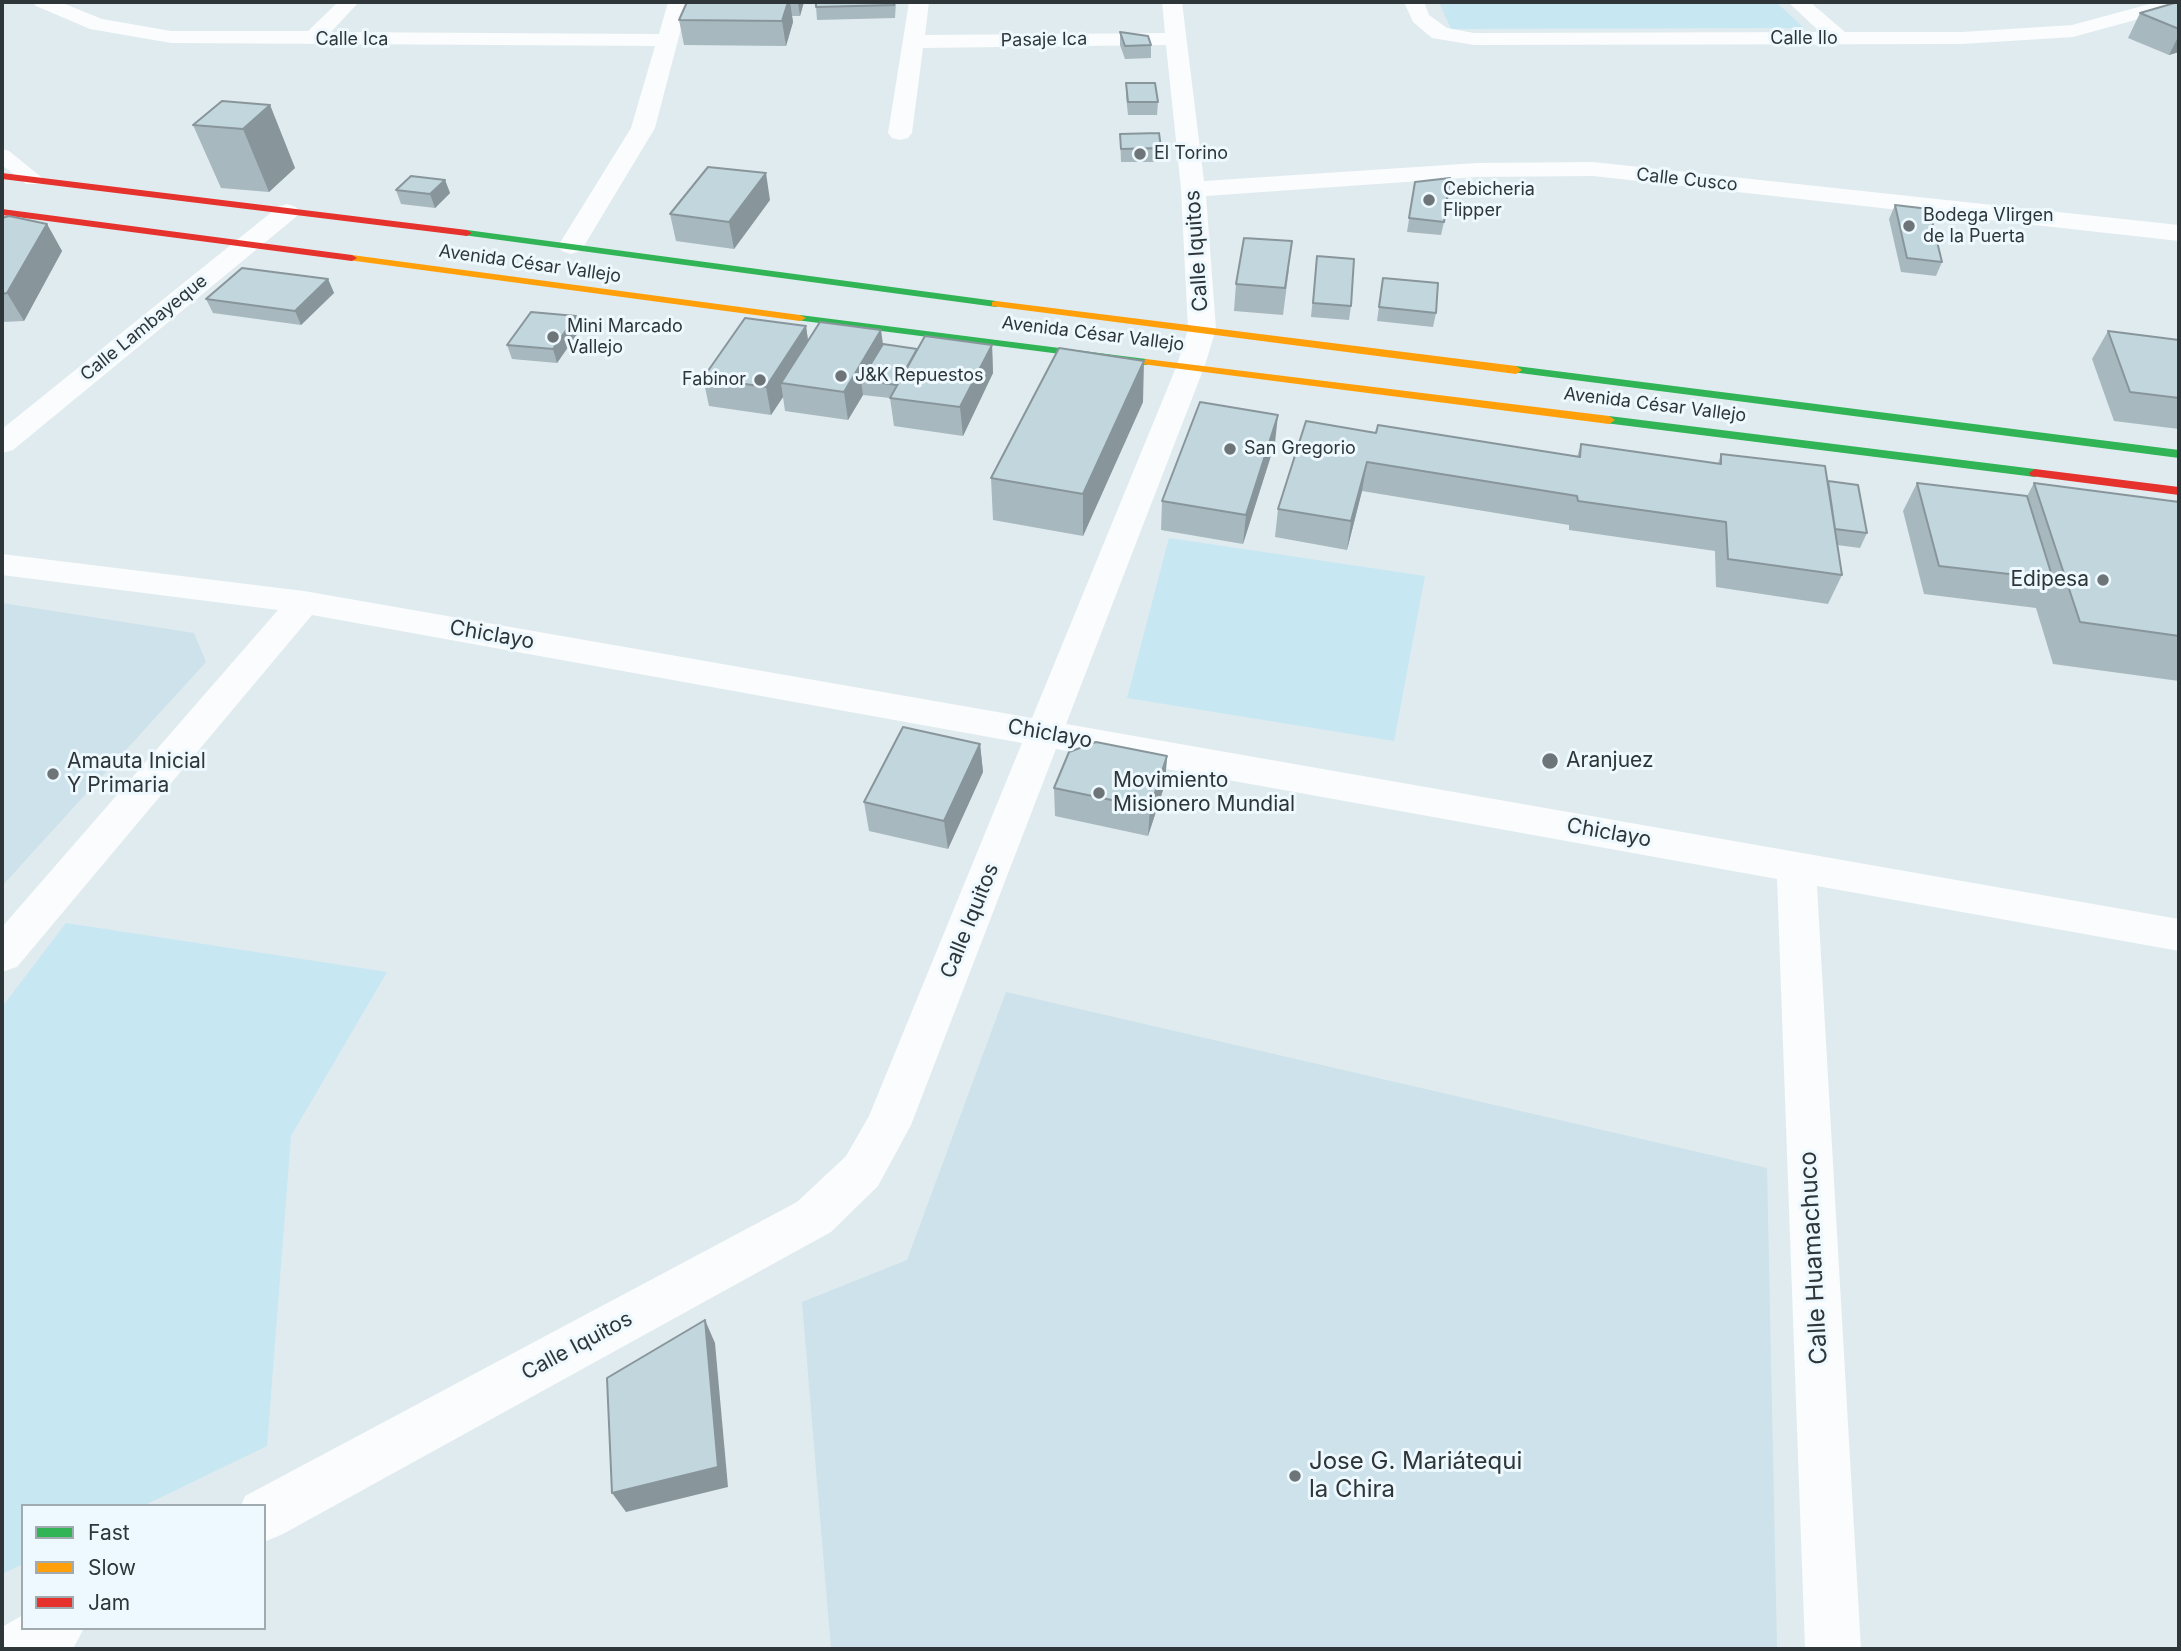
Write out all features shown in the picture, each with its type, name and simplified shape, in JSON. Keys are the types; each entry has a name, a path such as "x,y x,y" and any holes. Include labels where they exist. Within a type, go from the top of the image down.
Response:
{"main road":[{"name":"Avenida César Vallejo","path":"2,176 571,246 1196,347 2179,491"},
{"name":"Avenida César Vallejo","path":"2,212 248,243 575,290 1196,347 2179,454"},
{"path":"2117,446 2132,485"}],"street":[{"name":"Calle Ica","path":"43,2 97,25 171,37 311,40 667,40"},
{"path":"311,40 349,2"},
{"path":"571,246 643,128 678,2"},
{"path":"900,133 911,42 919,2"},
{"name":"Calle Ilo","path":"1414,2 1420,18 1440,33 1475,39 1962,38 2073,31 2169,5"},
{"path":"1798,2 1841,38"},
{"name":"Pasaje Ica","path":"911,42 1174,20"},
{"name":"Calle Iquitos","path":"266,1514 814,1217 862,1171 888,1125 1196,347 1193,189 1174,20"},
{"name":"Calle Cusco","path":"1193,189 1477,170 1593,169 2179,233"},
{"name":"Calle Lambayeque","path":"2,444 287,212"},
{"path":"2,231 43,218"},
{"name":"Chiclayo","path":"2,564 304,602 2179,935"},
{"path":"2,955 304,602"},
{"name":"Calle Huamachuco","path":"1796,867 1833,1649"},
{"path":"18,1649 52,1630"}],"lane":[{"path":"2,155 33,180"}],"shaded area":[{"path":"1439,2 1776,2 1804,28 1451,29"},
{"path":"1169,538 1425,576 1394,741 1127,698"},
{"name":"Amauta Inicial Y Primaria","path":"2,603 194,633 206,662 2,886"},
{"path":"66,923 387,972 291,1136 267,1446 147,1504 21,1504 21,1565 2,1574 2,1007"},
{"name":"Jose G. Mariátequi la Chira","path":"1006,992 1767,1168 1777,1649 831,1649 802,1302 907,1260"}],"building":[{"path":"687,2 788,2 782,21 679,20"},
{"path":"816,2 894,2 894,5 816,7"},
{"path":"2178,2 2179,29 2140,13"},
{"path":"1120,32 1148,36 1151,45 1125,46"},
{"path":"1126,83 1155,83 1158,102 1128,102"},
{"path":"222,101 270,105 243,129 193,125"},
{"path":"1159,133 1161,148 1121,149 1120,134"},
{"path":"708,167 766,173 729,222 670,214"},
{"path":"411,176 445,180 430,194 396,190"},
{"path":"1450,178 1444,222 1409,218 1415,182"},
{"path":"1895,205 1929,209 1942,262 1907,258"},
{"path":"9,216 47,224 7,293 2,294 2,218"},
{"path":"1244,238 1292,241 1285,288 1236,284"},
{"path":"1317,256 1354,259 1351,306 1313,303"},
{"path":"242,268 328,279 295,311 206,299"},
{"path":"1383,278 1438,283 1436,313 1379,307"},
{"path":"531,312 576,316 553,349 507,345"},
{"path":"745,318 806,326 766,387 703,378"},
{"path":"820,322 881,330 844,392 781,383"},
{"path":"2108,331 2179,340 2179,398 2130,392"},
{"path":"925,336 992,345 960,407 890,398"},
{"path":"883,344 917,349 897,385 861,380"},
{"path":"1059,348 1144,361 1083,494 991,478"},
{"path":"1200,402 1278,415 1246,515 1162,501"},
{"path":"1306,421 1376,433 1378,425 1580,457 1581,444 1721,464 1721,454 1825,466 1842,575 1728,559 1726,522 1578,501 1577,496 1367,462 1351,521 1278,509"},
{"path":"1828,481 1858,485 1867,533 1835,529"},
{"path":"1917,483 2027,496 2053,579 1939,566"},
{"path":"2034,483 2179,502 2179,636 2080,622"},
{"path":"903,727 980,744 944,821 864,802"},
{"path":"1096,742 1167,756 1150,808 1054,788 1069,752"},
{"path":"705,1320 718,1467 612,1493 607,1378"}],"traffic: fast":[{"path":"467,233 996,304"},
{"path":"800,318 1146,362"},
{"path":"1516,370 2179,454"},
{"path":"1609,420 2035,473"}],"traffic: slow":[{"path":"352,258 800,318"},
{"path":"996,304 1516,370"},
{"path":"1146,362 1609,420"}],"traffic: jam":[{"path":"2,176 467,233"},
{"path":"2,212 352,258"},
{"path":"2035,473 2179,491"}],"place":[{"name":"El Torino","path":"1140,154"},
{"name":"Cebicheria Flipper","path":"1429,200"},
{"name":"Bodega VIirgen de la Puerta","path":"1909,226"},
{"name":"Mini Marcado Vallejo","path":"553,337"},
{"name":"J&K Repuestos","path":"841,376"},
{"name":"Fabinor","path":"760,380"},
{"name":"San Gregorio","path":"1230,449"},
{"name":"Edipesa","path":"2103,580"},
{"name":"Aranjuez","path":"1550,761"},
{"name":"Amauta Inicial Y Primaria","path":"53,774"},
{"name":"Movimiento Misionero Mundial","path":"1099,793"},
{"name":"Jose G. Mariátequi la Chira","path":"1295,1476"}]}
